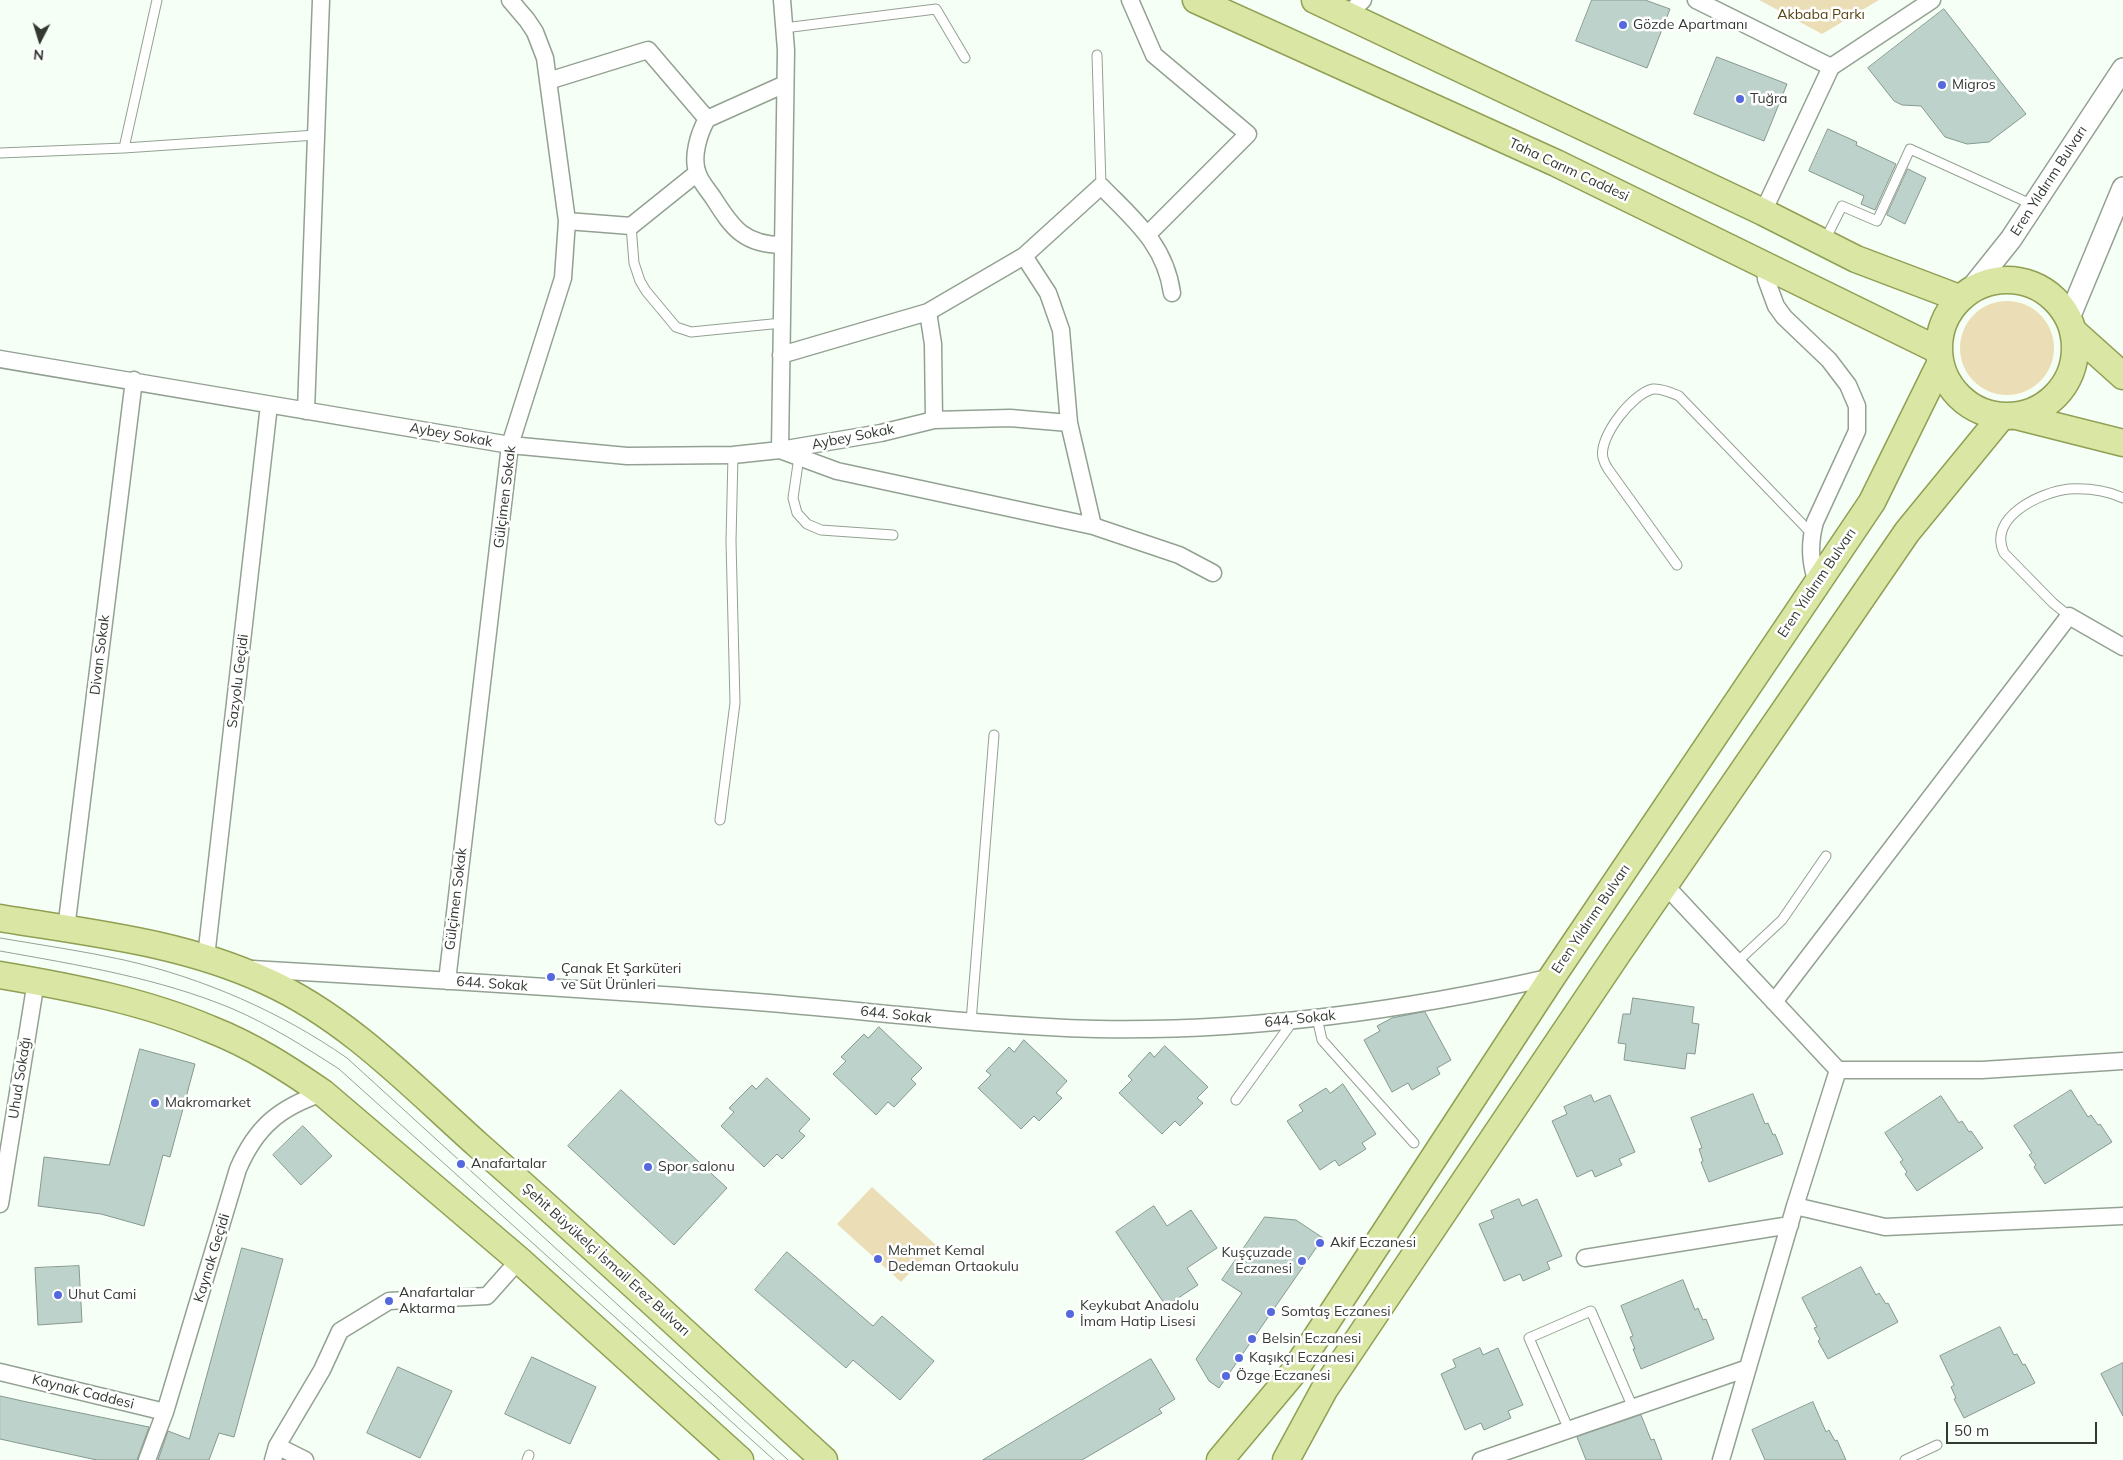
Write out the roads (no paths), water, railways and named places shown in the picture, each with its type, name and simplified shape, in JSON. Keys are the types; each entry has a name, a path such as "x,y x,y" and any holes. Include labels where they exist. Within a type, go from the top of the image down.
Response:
{"main road":[{"name":"Taha Carım Caddesi","path":"1196,0 1556,163 1765,264 1939,357"},
{"path":"1315,0 1355,7 1856,259 1965,294"},
{"path":"2123,376 2072,325 2052,295 2040,287 2026,282 1998,280 1965,294 1943,322 1939,335 1939,357 1952,390 1962,400 1981,411 2111,438 2123,443"},
{"path":"1286,1460 1324,1390 1665,885 1907,532 2009,416 2043,406 2064,386 2071,374 2075,360 2076,346 2072,325"},
{"name":"Eren Yıldırım Bulvarı","path":"1220,1460 1293,1374 1552,977 1872,502 1939,357"},
{"name":"Şehit Büyükelçi İsmail Erez Bulvarı","path":"0,918 146,942 206,957 237,968 298,997 367,1046 561,1218 824,1460"},
{"path":"0,975 36,981 149,1008 210,1029 269,1057 323,1093 519,1260 740,1460"}],"street":[{"path":"306,410 320,0"},
{"name":"Gülçimen Sokak","path":"447,981 510,445 563,278 568,221 545,58 535,32 510,0"},
{"path":"782,0 785,84 780,450 838,471 1093,526 1179,555 1213,573"},
{"path":"1130,0 1154,54 1248,134 1148,234"},
{"path":"1696,0 1831,67"},
{"path":"1763,212 1831,67 1932,0"},
{"path":"548,81 648,50 707,119"},
{"name":"Eren Yıldırım Bulvarı","path":"1965,294 2011,239 2123,69"},
{"path":"783,245 761,243 740,233 730,224 697,173 696,145 700,131 707,119 785,84"},
{"path":"568,221 631,226 697,173"},
{"path":"781,355 928,312 1024,256 1101,186 1148,234 1166,266 1172,293"},
{"path":"2072,325 2123,188"},
{"path":"1024,256 1048,293 1061,330 1069,423 1093,526"},
{"path":"1765,264 1766,279 1776,306 1784,317 1829,360 1848,384 1857,406 1857,432 1815,522 1812,534 1811,559 1817,582"},
{"path":"928,312 934,344 934,420"},
{"name":"Aybey Sokak","path":"0,359 134,380 269,405 510,445 627,456 733,455 780,450 881,433 934,420 1010,418 1069,423"},
{"name":"Divan Sokak","path":"66,929 134,380"},
{"name":"Sazyolu Geçidi","path":"206,957 269,405"},
{"path":"1774,1002 2069,616 2123,648"},
{"path":"1665,885 1838,1070 1982,1070 2123,1061"},
{"name":"644. Sokak","path":"237,968 771,1003 1035,1027 1154,1029 1317,1018 1423,1004 1552,977"},
{"name":"Uhud Sokağı","path":"0,1204 36,981"},
{"path":"1721,1460 1795,1206 1838,1070"},
{"name":"Kaynak Geçidi","path":"147,1460 165,1412 238,1169 245,1153 254,1138 278,1114 292,1105 323,1093"},
{"path":"1795,1206 1885,1227 2123,1216"},
{"path":"1585,1258 1790,1225"},
{"path":"304,1460 275,1453 322,1370 340,1331 389,1301 487,1296 519,1260"},
{"path":"1481,1460 1748,1368"},
{"name":"Kaynak Caddesi","path":"0,1372 165,1412"}],"lane":[{"path":"124,148 157,0"},
{"path":"784,28 936,9 965,58"},
{"path":"1097,55 1101,186"},
{"path":"0,153 124,148 316,135"},
{"path":"1823,242 1842,206 1877,221 1910,149 2033,205"},
{"path":"631,226 634,263 640,281 676,328 691,332 782,323"},
{"path":"1677,564 1608,469 1603,457 1604,448 1618,417 1629,404 1644,392 1655,389 1679,396 1812,534"},
{"path":"720,820 735,703 731,550 733,455"},
{"path":"799,457 793,498 797,513 807,524 821,530 892,535"},
{"path":"2069,616 2053,603 2004,553 2001,543 2003,528 2007,521 2022,507 2052,493 2085,489 2102,490 2123,498"},
{"path":"971,1022 994,735"},
{"path":"1737,962 1782,920 1826,856"},
{"path":"1317,1018 1322,1040 1414,1143"},
{"path":"1236,1100 1293,1021"},
{"path":"1569,1430 1529,1338 1591,1311 1633,1408"},
{"path":"1905,1460 1937,1445"}],"tram line":[{"path":"0,938 124,960 183,976 240,998 322,1041 347,1058 788,1460"},
{"path":"0,951 118,974 205,998 260,1022 339,1069 774,1460"}],"place":[{"name":"Gözde Apartmanı","path":"1623,25"},
{"name":"Migros","path":"1942,85"},
{"name":"Tuğra","path":"1740,99"},
{"name":"Çanak Et Şarküteri ve Süt Ürünleri","path":"551,977"},
{"name":"Makromarket","path":"155,1103"},
{"name":"Anafartalar","path":"461,1164"},
{"name":"Spor salonu","path":"648,1167"},
{"name":"Akif Eczanesi","path":"1320,1243"},
{"name":"Mehmet Kemal Dedeman Ortaokulu","path":"878,1259"},
{"name":"Kuşçuzade Eczanesi","path":"1302,1261"},
{"name":"Uhut Cami","path":"58,1295"},
{"name":"Anafartalar Aktarma","path":"389,1301"},
{"name":"Somtaş Eczanesi","path":"1271,1312"},
{"name":"Keykubat Anadolu İmam Hatip Lisesi","path":"1070,1314"},
{"name":"Belsin Eczanesi","path":"1252,1339"},
{"name":"Kaşıkçı Eczanesi","path":"1239,1358"},
{"name":"Özge Eczanesi","path":"1226,1376"}],"park label":[{"name":"Akbaba Parkı","path":"1821,15"}]}
